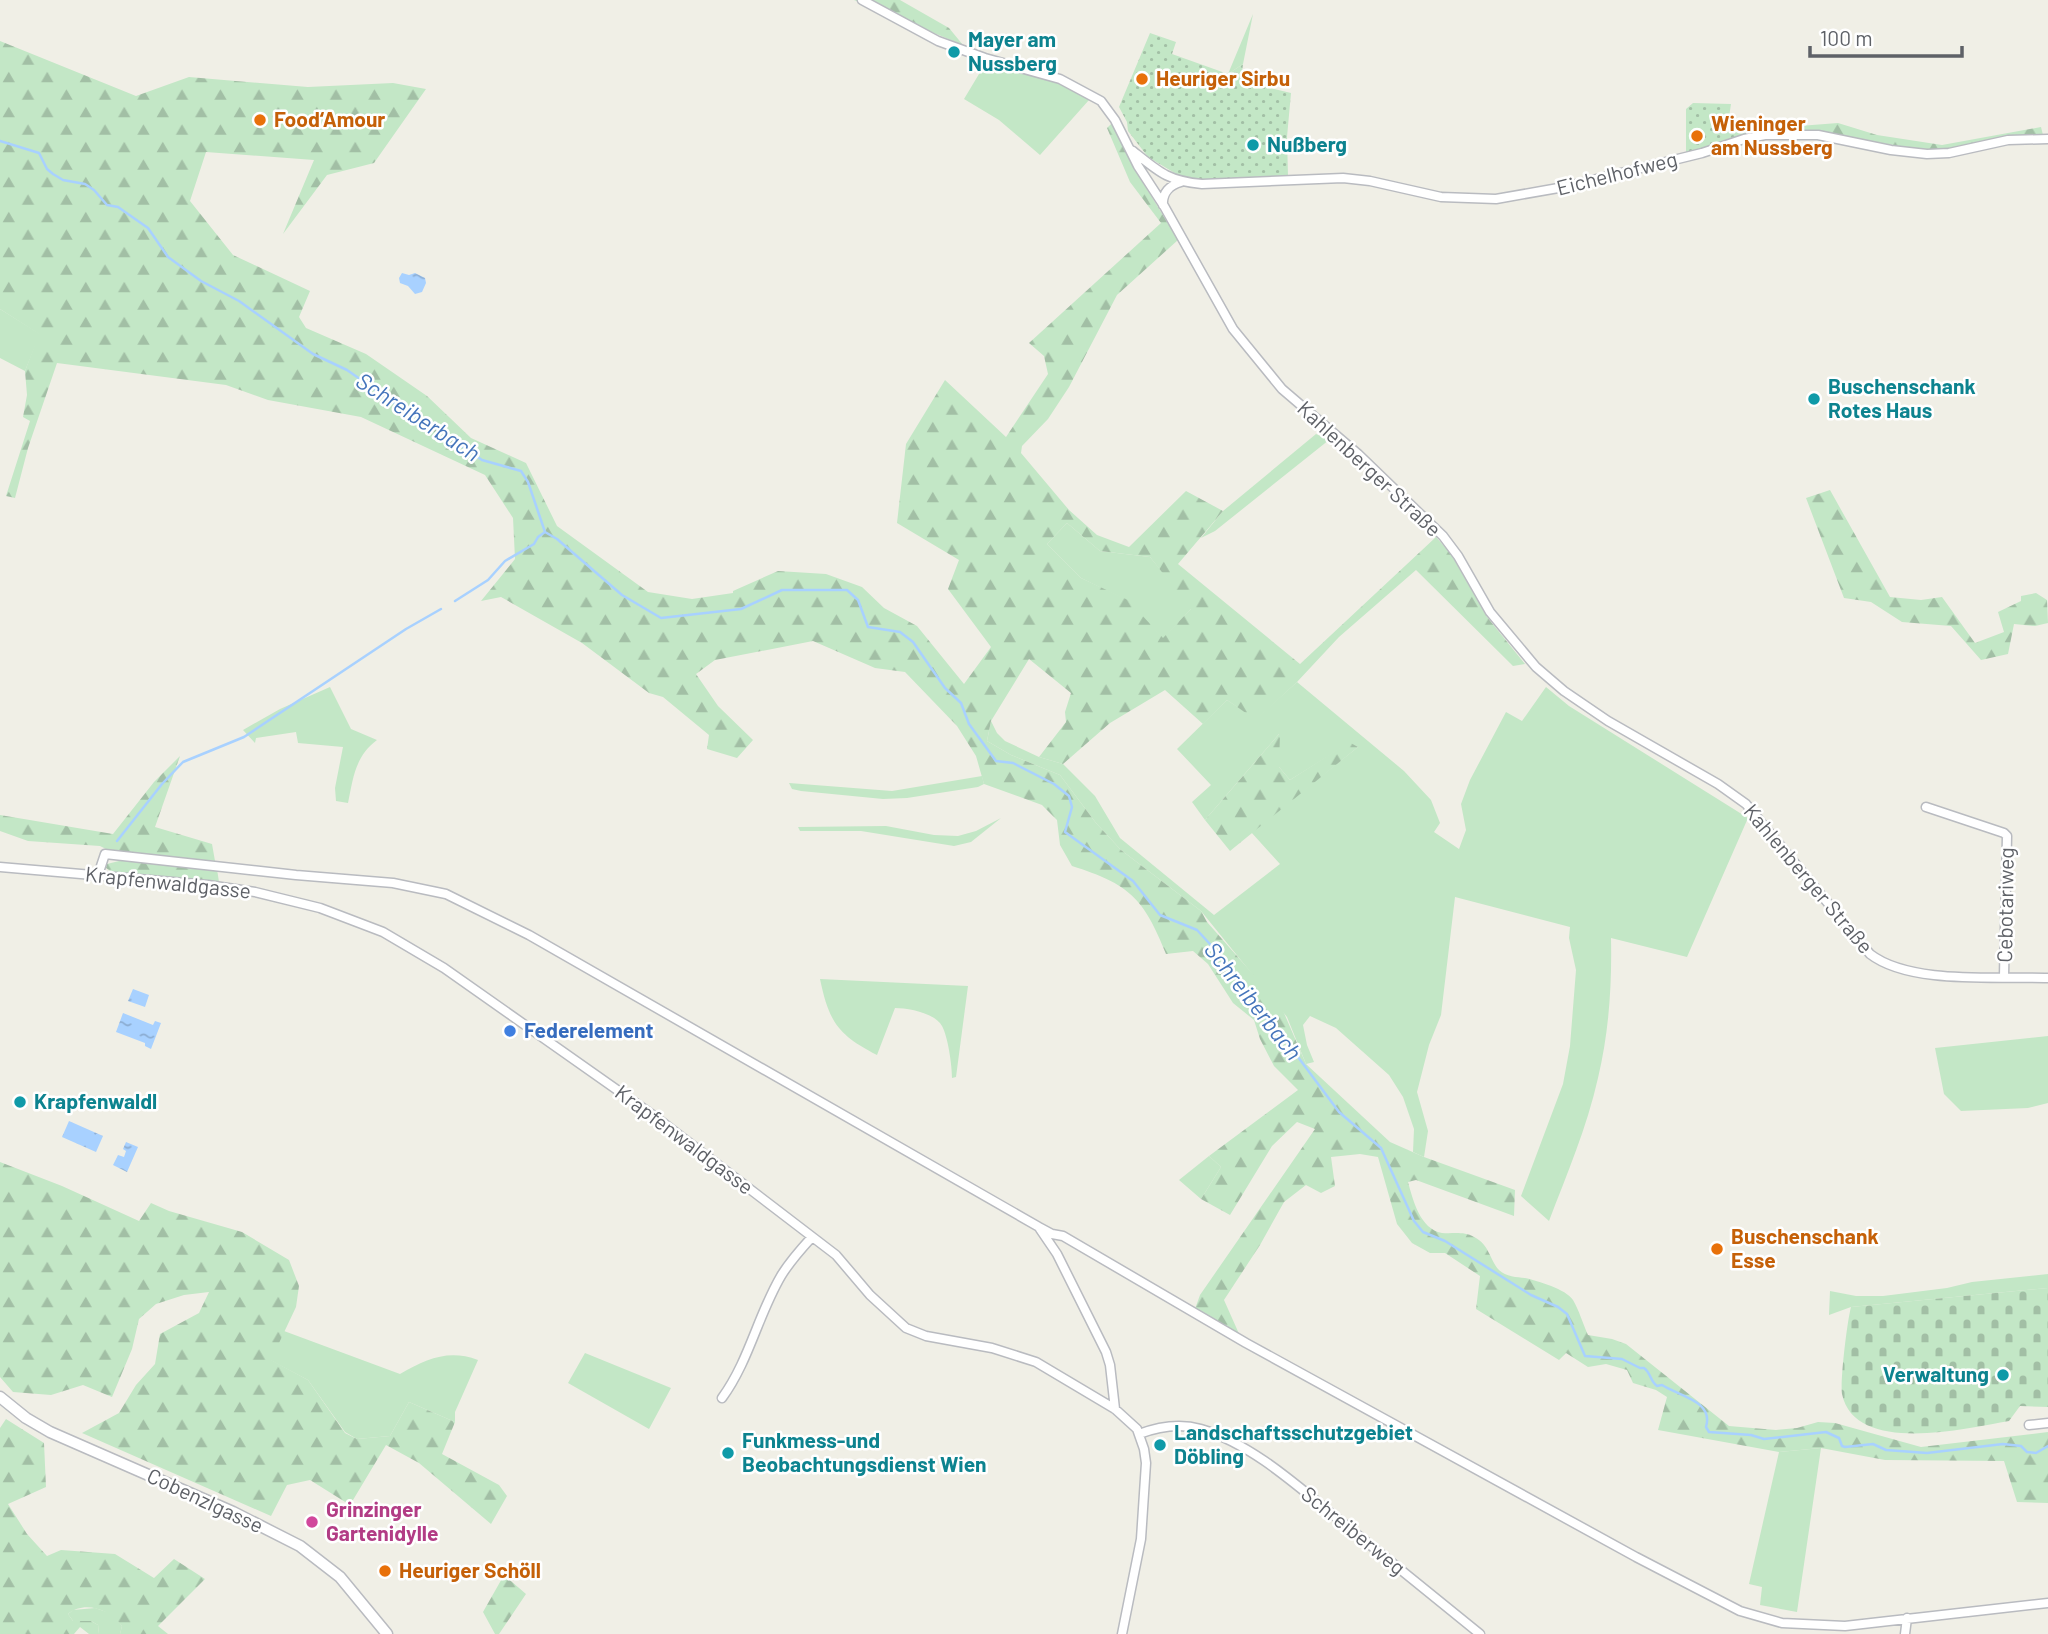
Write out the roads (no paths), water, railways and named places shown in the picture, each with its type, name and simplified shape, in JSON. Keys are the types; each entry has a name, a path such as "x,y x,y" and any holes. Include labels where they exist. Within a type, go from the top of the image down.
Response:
{"street":[{"name":"Kahlenberger Straße","path":"862,0 951,46 1060,79 1101,102 1111,113 1241,341 1297,404 1358,454 1443,537 1458,556 1490,612 1536,667 1564,691 1608,721 1718,784 1746,804 1875,958 1891,965 1942,977 2048,978"},
{"name":"Eichelhofweg","path":"1130,148 1164,175 1181,182 1202,184 1343,178 1370,181 1441,197 1483,200 1551,190 1765,135 1818,135 1891,150 1927,154 1949,153 2001,141 2048,139"},
{"path":"1164,206 1163,198 1167,190 1181,182"},
{"name":"Cebotariweg","path":"1926,807 2007,836 2004,976"},
{"path":"99,875 105,854 393,883 428,889 467,902 1039,1227 1063,1236 1246,1343 1721,1603 1758,1617 1805,1625 1845,1626 2048,1603"},
{"name":"Krapfenwaldgasse","path":"0,867 208,885 255,892 320,908 383,932 444,968 657,1118 845,1262 870,1294 906,1328 926,1336 992,1348 1036,1362 1115,1409 1139,1434"},
{"path":"1039,1227 1050,1242 1101,1339 1109,1360 1115,1409"},
{"path":"722,1398 748,1351 779,1279 812,1237"},
{"name":"Cobenzlgasse","path":"0,1398 50,1432 233,1512 300,1546 340,1577 387,1634"},
{"path":"2029,1424 2048,1423"},
{"name":"Schreiberweg","path":"1139,1434 1161,1426 1199,1428 1258,1457 1293,1482 1480,1634"},
{"path":"1122,1634 1143,1525 1146,1463 1139,1434"},
{"path":"1905,1634 1907,1618"}],"water":[{"path":"402,273 415,273 425,278 422,292 415,294 408,286 400,283"},
{"path":"133,989 149,995 145,1007 128,1001"},
{"path":"123,1013 153,1025 155,1021 161,1023 151,1049 145,1046 145,1043 116,1032"},
{"path":"69,1121 103,1136 96,1152 62,1137"},
{"path":"126,1142 138,1147 127,1172 113,1165 118,1155 124,1157"}],"waterway":[{"name":"Schreiberbach","path":"0,141 39,153 47,169 53,174 63,180 85,184 94,190 107,205 118,207 148,228 168,257 201,281 239,301 313,354 347,370 482,460 521,471 528,482 545,532 557,539 622,595 661,618 741,609 782,590 847,590 858,600 868,627 900,632 913,642 945,688 961,703 969,724 996,761 1013,763 1054,784 1069,796 1072,807 1065,832 1133,881 1160,915 1197,930 1221,956 1255,1005 1339,1112 1381,1148 1414,1221 1423,1232 1445,1241 1531,1295 1558,1307 1567,1314 1585,1356 1622,1359 1644,1368 1657,1386 1662,1385 1700,1405 1705,1411 1709,1432 1751,1435 1764,1439 1826,1432 1839,1438 1845,1447 1873,1444 1886,1450 1927,1453 2003,1444 2021,1446 2027,1452 2036,1453 2048,1446"},
{"path":"455,601 488,580 505,561 534,544 545,532"},
{"path":"117,841 183,762 244,737 406,629 441,609"}],"place":[{"name":"Mayer am Nussberg","path":"954,52"},
{"name":"Heuriger Sirbu","path":"1142,79"},
{"name":"Food‘Amour","path":"260,120"},
{"name":"Wieninger am Nussberg","path":"1697,136"},
{"name":"Nußberg","path":"1253,145"},
{"name":"Buschenschank Rotes Haus","path":"1814,399"},
{"name":"Federelement","path":"510,1031"},
{"name":"Krapfenwaldl","path":"20,1102"},
{"name":"Buschenschank Esse","path":"1717,1249"},
{"name":"Verwaltung","path":"2003,1375"},
{"name":"Landschaftsschutzgebiet Döbling","path":"1160,1445"},
{"name":"Funkmess-und Beobachtungsdienst Wien","path":"728,1453"},
{"name":"Grinzinger Gartenidylle","path":"312,1522"},
{"name":"Heuriger Schöll","path":"385,1571"}]}
